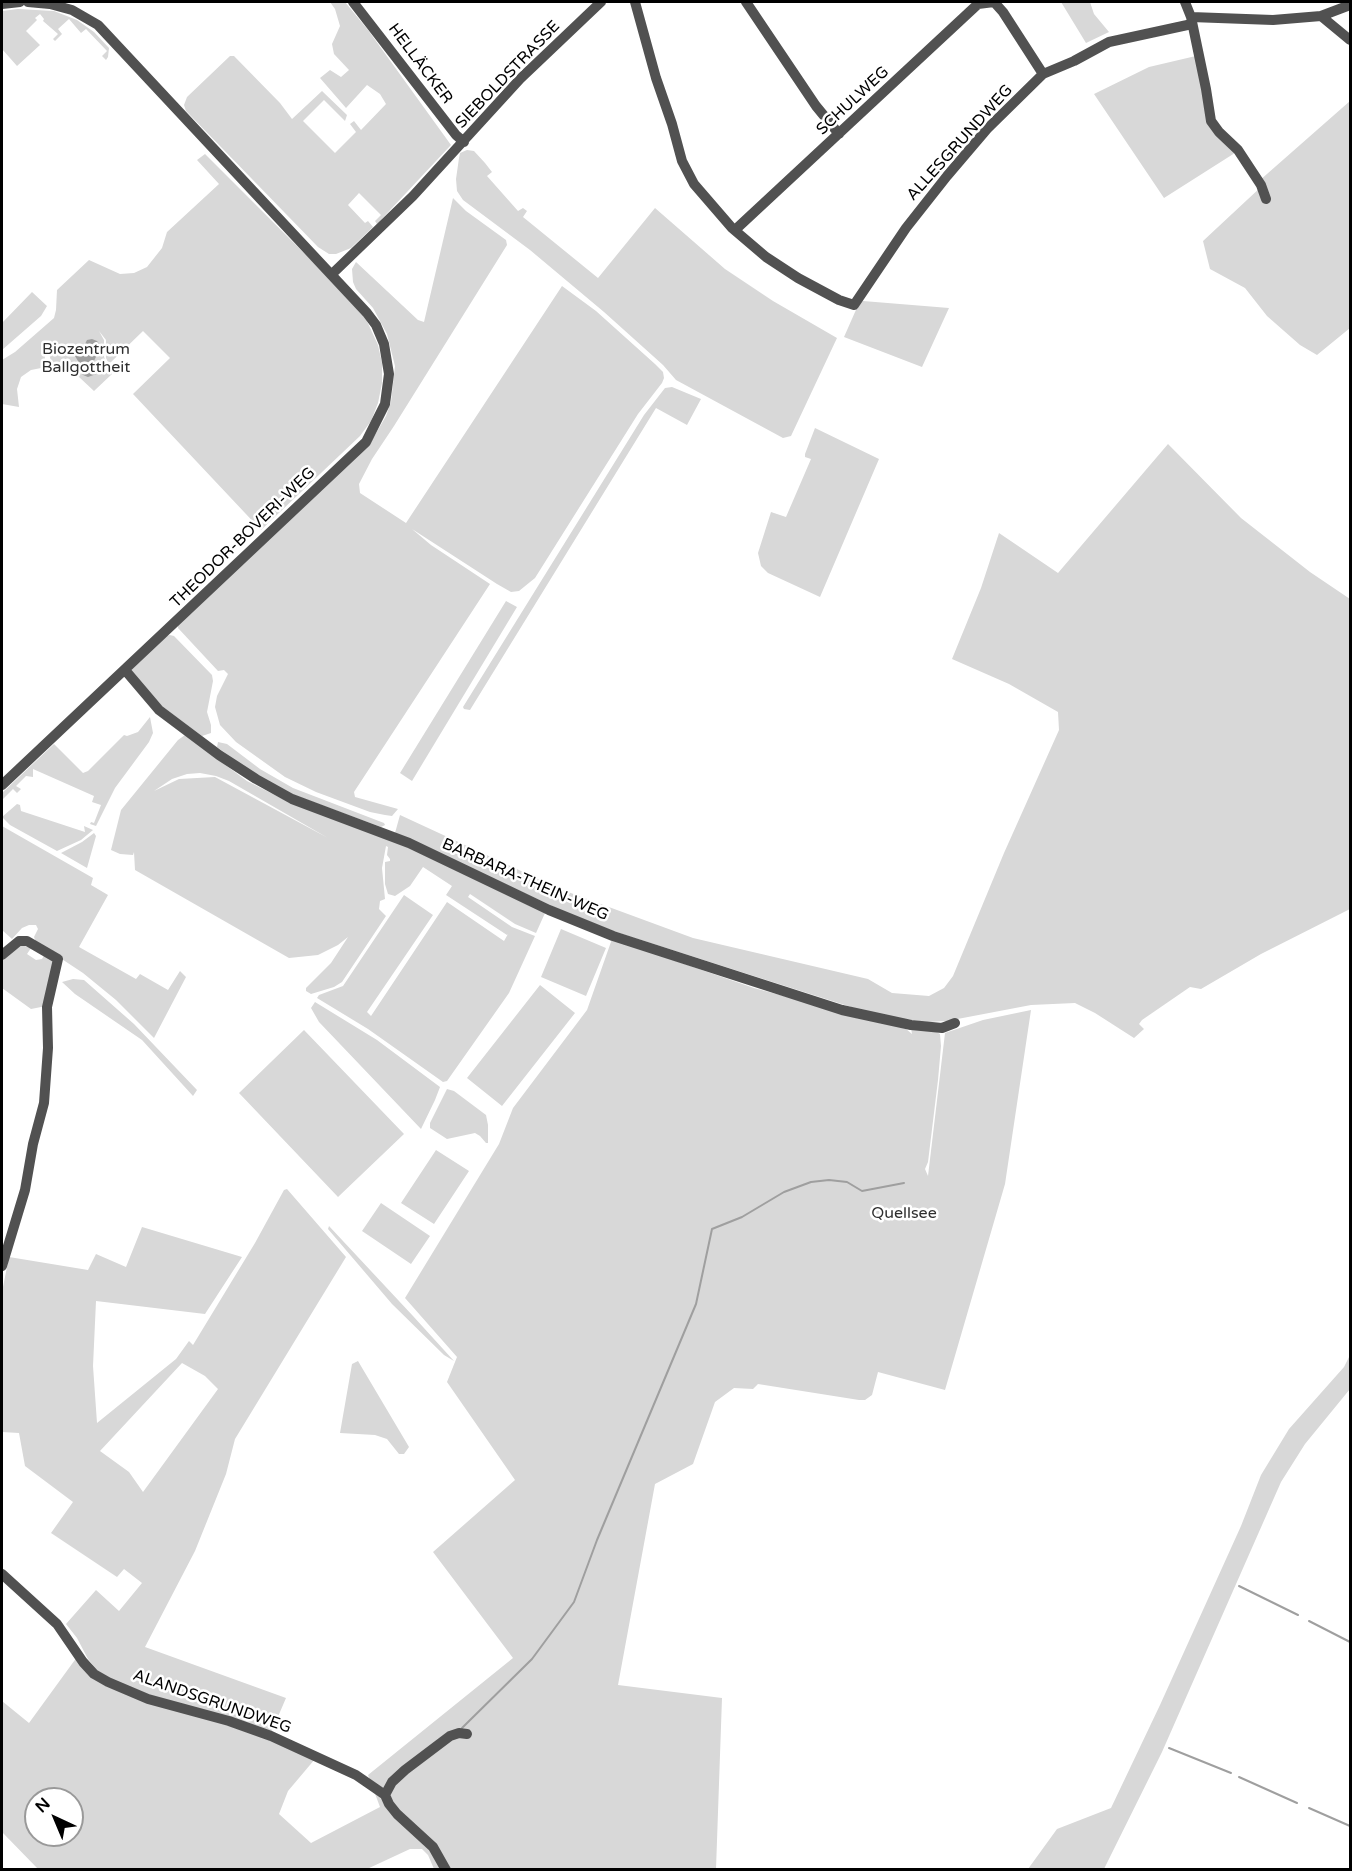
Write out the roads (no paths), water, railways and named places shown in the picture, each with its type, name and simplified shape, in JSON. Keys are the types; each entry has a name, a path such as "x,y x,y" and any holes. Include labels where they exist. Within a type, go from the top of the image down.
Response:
{"street":[{"path":"2,4 20,2"},
{"name":"THEODOR-BOVERI-WEG","path":"2,785 366,442 386,397 389,374 384,344 376,325 367,312 98,25 72,9 28,2"},
{"name":"HELLÄCKER","path":"353,2 456,135 464,142"},
{"name":"SIEBOLDSTRASSE","path":"333,274 464,142 520,79 601,2"},
{"path":"635,2 682,160 694,184 735,230"},
{"path":"746,2 816,106 839,134"},
{"name":"SCHULWEG","path":"735,230 977,3 994,2 1003,12 1043,74"},
{"path":"1185,2 1191,20 1211,121 1238,150 1262,185 1266,199"},
{"name":"ALLESGRUNDWEG","path":"735,230 766,257 798,278 839,300 854,305 906,228 947,176 987,129 1043,74 1074,61 1109,42 1191,20 1273,20 1321,16 1350,5"},
{"path":"1321,16 1350,40"},
{"name":"BARBARA-THEIN-WEG","path":"124,670 159,710 219,755 292,800 409,843 549,910 613,936 842,1010 911,1025 942,1028 955,1023"},
{"path":"2,956 19,941 27,941 58,959 47,1007 48,1048 44,1103 33,1144 25,1190 2,1266"},
{"name":"ALANDSGRUNDWEG","path":"2,1574 57,1624 94,1674 161,1704 229,1721 271,1736 356,1775 385,1795 397,1814 433,1846 446,1869"},
{"path":"385,1795 392,1782 405,1770 450,1736 459,1732 467,1734"}],"waterway":[{"path":"462,1728 532,1659 574,1602 597,1540 696,1304 712,1229 742,1217 784,1192 811,1182 829,1180 847,1182 862,1191 904,1183"},
{"path":"1239,1586 1298,1615"},
{"path":"1309,1621 1350,1642"},
{"path":"1169,1748 1231,1773"},
{"path":"1239,1777 1297,1803"},
{"path":"1309,1808 1350,1826"}],"park label":[{"name":"Biozentrum Ballgottheit","path":"86,359"},
{"name":"Quellsee","path":"904,1214"}]}
